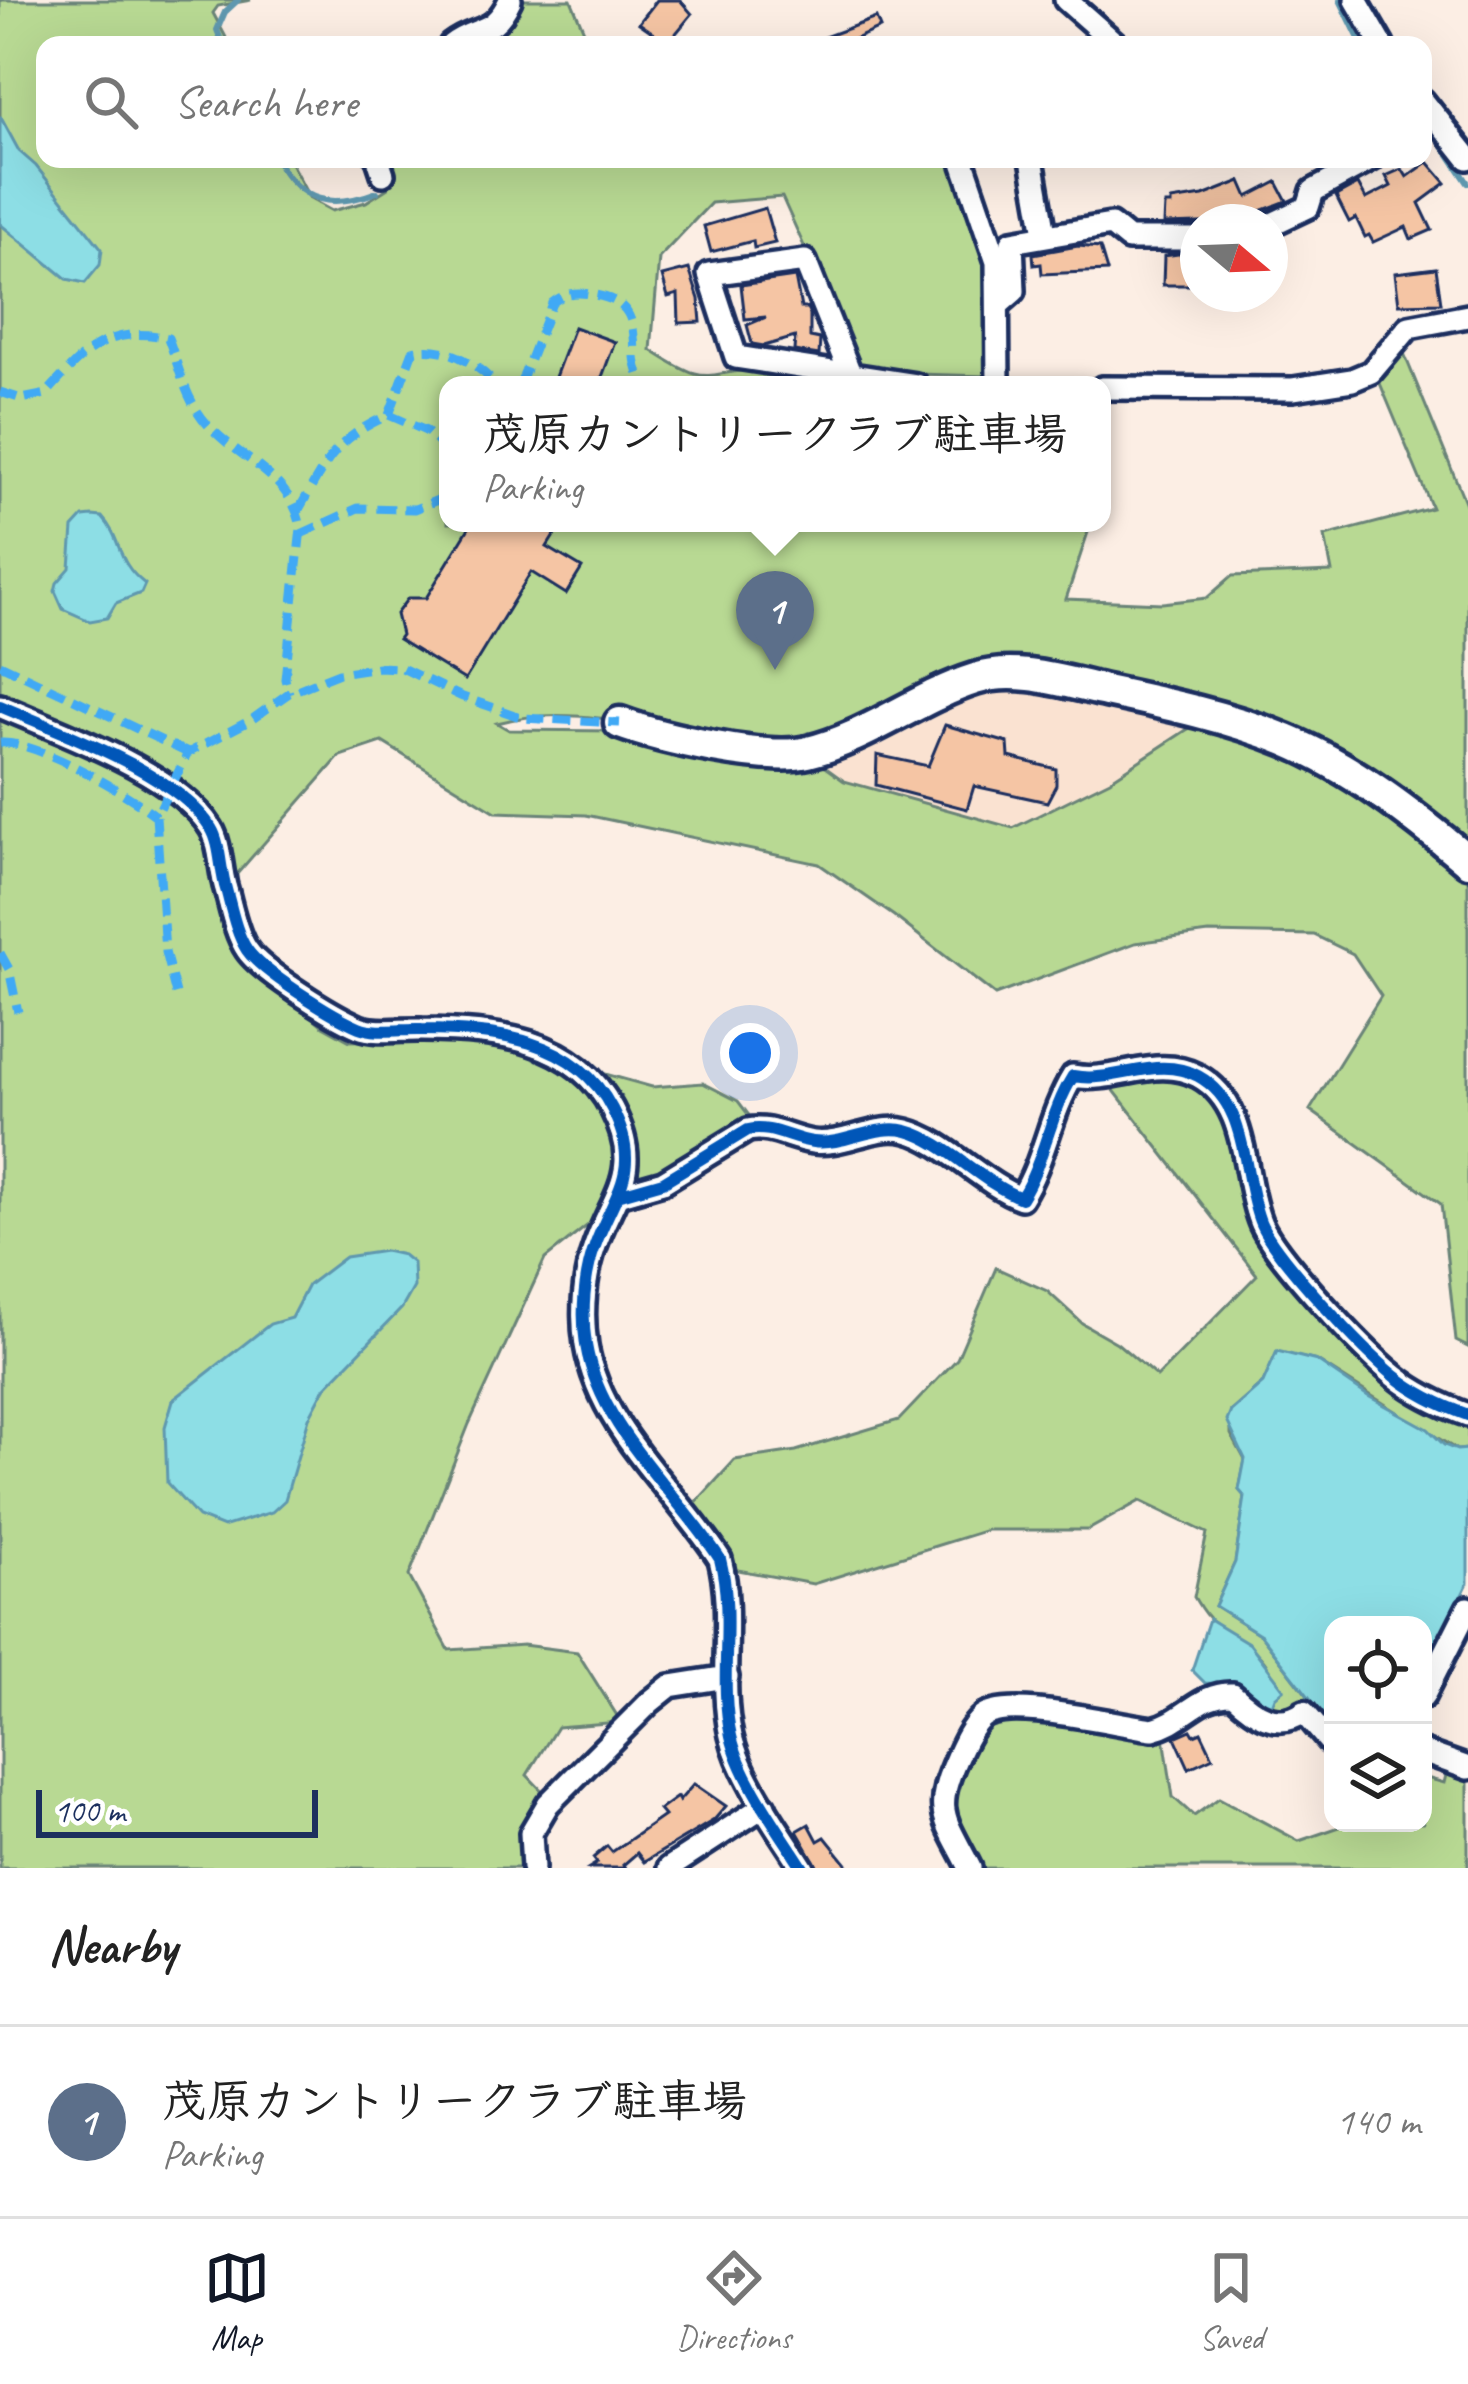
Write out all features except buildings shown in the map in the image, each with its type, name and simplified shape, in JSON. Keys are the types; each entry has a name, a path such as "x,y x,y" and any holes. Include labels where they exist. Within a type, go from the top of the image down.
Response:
{"street":[{"path":"467,36 494,27 510,0"},
{"path":"1066,0 1107,36"},
{"path":"1356,0 1377,36"},
{"path":"1432,127 1468,158"},
{"path":"965,168 998,262 998,376"},
{"path":"1034,168 1045,234"},
{"path":"1288,216 1308,207 1313,190 1355,168"},
{"path":"999,304 1014,291 1012,242 1111,225 1128,239 1180,239"},
{"path":"806,261 851,376 736,357 709,274 806,261"},
{"path":"1111,388 1293,389 1352,380 1371,372 1409,327 1468,316"},
{"path":"620,723 776,755 809,752 978,677 1036,675 1238,723 1287,741 1379,793 1468,861"},
{"path":"0,706 78,739 178,792 212,830 247,950 304,997 363,1029 474,1030 520,1039 564,1056 612,1108 627,1149 621,1194 589,1265 586,1344 602,1400 720,1559 728,1590 731,1740 802,1868"},
{"path":"621,1194 663,1182 748,1130 759,1128 814,1142 848,1140 890,1129 920,1136 1021,1198 1073,1076 1109,1079 1142,1069 1176,1068 1202,1078 1224,1098 1243,1143 1262,1225 1304,1280 1396,1377 1444,1407 1468,1415"},
{"path":"1432,1678 1468,1608"},
{"path":"533,1868 531,1833 548,1804 635,1716 670,1686 727,1677"},
{"path":"970,1868 944,1818 942,1797 964,1742 982,1717 993,1711 1022,1708 1153,1729 1168,1726 1204,1698 1232,1694 1255,1715 1271,1720 1299,1718 1304,1712 1324,1735"},
{"path":"1432,1755 1468,1768"},
{"path":"669,1868 764,1806"}],"shaded area":[{"path":"1053,686 1193,727 1110,780 1013,828 844,781 822,765 853,743 963,690"}],"green space":[{"path":"0,0 251,0 218,6 213,13 225,36 36,36 36,168 294,168 310,199 332,211 366,202 388,188 387,168 959,168 985,242 993,312 987,376 880,373 856,362 782,197 711,203 659,258 651,350 686,371 707,376 439,376 439,532 1088,532 1066,599 1162,603 1207,598 1232,576 1332,572 1325,536 1432,508 1377,376 1401,346 1468,509 1468,1347 1456,1341 1441,1204 1310,1110 1381,996 1353,954 1314,935 1209,933 1135,943 995,995 819,864 586,815 496,812 382,742 340,756 237,874 236,953 323,1026 350,1041 472,1037 652,1087 703,1083 738,1101 754,1122 636,1187 545,1259 469,1424 409,1576 449,1650 523,1645 577,1652 621,1722 557,1727 527,1775 547,1796 525,1868 0,1868","holes":["1045,668 1191,727 1110,780 1013,828 844,781 822,765 766,768 616,731 509,730 497,723 576,716 740,739 820,737"]},
{"path":"515,0 571,0 586,36 472,36"},
{"path":"744,370 806,376 707,376"},
{"path":"1189,1077 1223,1104 1257,1226 1369,1361 1468,1421 1468,1449 1457,1450 1317,1361 1277,1352 1263,1383 1231,1411 1231,1434 1245,1460 1239,1490 1245,1497 1235,1562 1215,1606 1261,1635 1308,1696 1300,1706 1269,1713 1273,1694 1268,1667 1250,1647 1209,1619 1194,1597 1207,1533 1140,1501 1088,1530 987,1530 813,1584 727,1568 691,1508 735,1460 796,1451 899,1420 957,1359 996,1268 1047,1291 1082,1323 1117,1343 1157,1377 1257,1275 1109,1084"},
{"path":"1003,1712 1163,1730 1173,1797 1194,1816 1219,1798 1299,1841 1325,1832 1432,1832 1432,1780 1444,1783 1448,1767 1468,1773 1468,1868 978,1868 949,1817 953,1774 974,1730"}],"water":[{"path":"0,116 19,151 102,249 100,265 85,283 67,279 0,224"},
{"path":"83,517 102,517 129,567 145,584 141,593 116,603 107,618 90,621 63,609 55,591 70,568 73,528"},
{"path":"385,1251 413,1263 414,1287 402,1308 325,1388 309,1418 285,1500 272,1512 223,1527 198,1517 167,1483 165,1427 173,1400 270,1324 291,1318 308,1285 345,1257"},
{"path":"1277,1351 1317,1361 1428,1429 1444,1445 1468,1449 1468,1583 1432,1655 1432,1616 1324,1616 1324,1716 1261,1635 1215,1606 1235,1562 1245,1497 1239,1490 1245,1459 1227,1421 1231,1411 1263,1383"},
{"path":"1209,1619 1250,1644 1284,1689 1269,1713 1237,1685 1205,1683 1192,1670"}],"waterway":[{"path":"219,36 217,30 225,12 238,0"},
{"path":"1340,0 1358,36"},
{"path":"1442,144 1468,183"},
{"path":"282,168 296,186 319,199 346,200 377,192"}],"marked path":[{"path":"524,376 552,303 579,293 614,301 628,313 639,376"},
{"path":"0,392 22,399 46,394 85,355 112,339 128,335 168,338 196,409 223,439 271,477 295,508 301,528 285,679 289,693"},
{"path":"389,415 413,351 436,350 459,357 486,376"},
{"path":"298,511 325,465 370,424 389,415 426,431 439,443"},
{"path":"301,534 358,508 415,509 439,500"},
{"path":"0,664 188,753"},
{"path":"176,994 165,952 156,816 188,753 251,720 289,693 339,673 379,667 402,668 460,696 523,718 620,723"},
{"path":"0,743 57,758 156,816"},
{"path":"0,953 9,969 18,1012"}],"cycle path":[{"path":"0,706 115,756 172,789 194,808 214,834 234,920 247,950 316,1004 366,1029 477,1032 530,1043 555,1053 596,1085 621,1130 626,1165 586,1282 584,1333 594,1376 623,1432 720,1559 731,1736 752,1787 803,1868"},
{"path":"621,1194 663,1182 748,1130 765,1129 825,1142 895,1129 936,1144 1021,1198 1073,1076 1152,1068 1182,1070 1215,1089 1227,1105 1242,1143 1261,1224 1302,1281 1395,1376 1468,1415"}],"place":[{"name":"茂原カントリークラブ駐車場","path":"775,670"}]}
